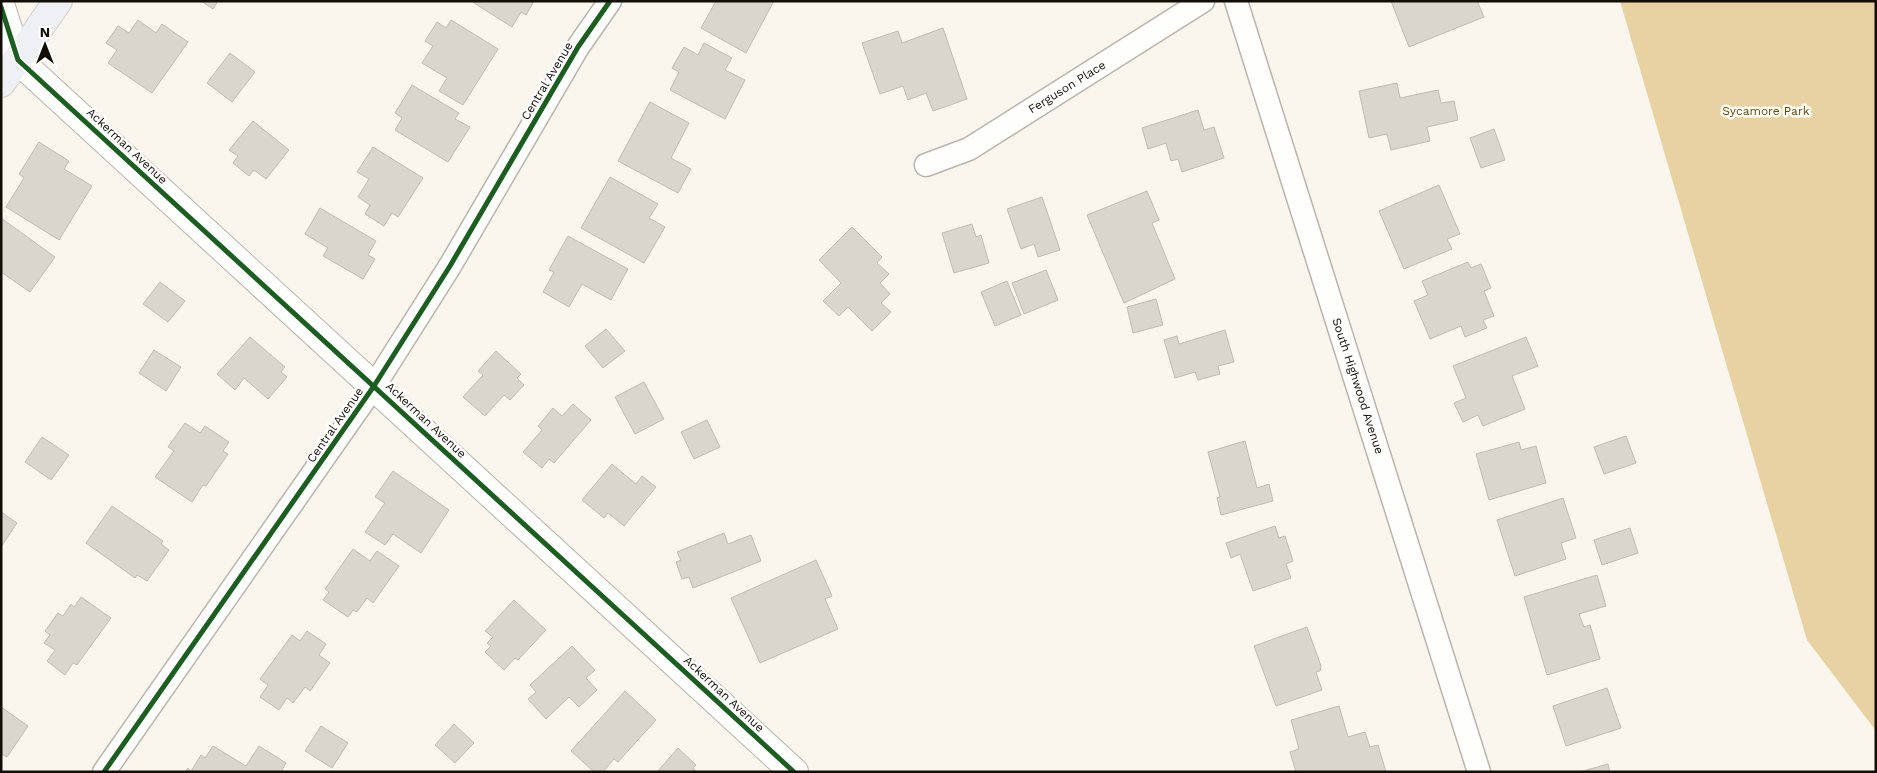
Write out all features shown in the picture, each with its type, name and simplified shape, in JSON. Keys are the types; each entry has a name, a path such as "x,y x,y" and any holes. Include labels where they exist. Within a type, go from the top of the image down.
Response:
{"main road":[{"path":"1,83 58,1"}],"street":[{"name":"Central Avenue","path":"104,772 374,386 450,266 578,46 610,1"},
{"name":"Ferguson Place","path":"926,165 969,149 1203,1"},
{"name":"South Highwood Avenue","path":"1236,1 1480,772"},
{"name":"Ackerman Avenue","path":"1,7 18,60 794,772"}],"green space":[{"name":"Sycamore Park","path":"1620,1 1876,1 1876,731 1807,640"}],"building":[{"path":"201,1 218,1 213,9"},
{"path":"471,1 534,1 526,15 521,12 512,27"},
{"path":"716,1 774,1 746,53 701,28"},
{"path":"1391,1 1477,1 1484,17 1409,47"},
{"path":"138,20 156,33 162,24 188,42 152,93 108,63 117,50 106,43 118,26 129,33"},
{"path":"451,20 498,49 463,105 439,91 447,78 422,63 433,46 425,41 437,22 446,28"},
{"path":"943,28 967,99 933,111 926,93 908,100 903,86 880,94 862,43 898,31 902,43"},
{"path":"704,43 732,58 725,70 745,80 725,119 670,90 679,72 672,68 684,47 698,55"},
{"path":"230,53 255,72 232,102 207,83"},
{"path":"1397,83 1400,98 1438,90 1441,103 1454,101 1458,120 1427,127 1430,141 1391,150 1387,134 1369,138 1359,91"},
{"path":"412,85 459,113 455,119 470,127 448,162 395,130 402,118 395,113"},
{"path":"650,102 689,123 671,158 691,169 678,193 618,161"},
{"path":"1198,110 1204,130 1214,127 1224,158 1182,172 1178,159 1171,161 1166,143 1148,149 1142,128"},
{"path":"253,121 289,150 266,179 254,170 249,176 233,163 238,156 229,150"},
{"path":"1494,129 1505,160 1481,168 1470,138"},
{"path":"39,142 69,161 64,169 92,186 59,240 6,207 24,178 19,174"},
{"path":"373,147 423,178 398,217 392,213 384,226 365,214 370,205 358,197 369,179 357,172"},
{"path":"610,177 658,204 649,218 665,227 644,263 581,228"},
{"path":"1439,185 1460,234 1447,239 1452,249 1404,269 1379,211"},
{"path":"1147,191 1159,220 1152,223 1175,279 1124,303 1087,215"},
{"path":"1042,197 1060,250 1038,257 1034,244 1021,249 1007,209"},
{"path":"320,208 376,241 368,255 375,259 363,279 323,256 328,248 305,234"},
{"path":"1,218 55,257 30,292 1,272"},
{"path":"972,224 976,237 981,235 989,263 954,273 942,233"},
{"path":"852,227 882,257 877,263 889,274 880,283 890,294 881,303 891,312 872,331 848,307 839,316 823,301 841,283 819,260"},
{"path":"568,236 628,269 611,300 582,284 569,307 543,292 554,272 549,270"},
{"path":"1468,262 1471,268 1481,264 1491,288 1484,291 1494,316 1483,320 1487,328 1465,337 1461,326 1430,339 1414,301 1428,295 1422,281"},
{"path":"1046,270 1058,300 1024,314 1012,283"},
{"path":"1007,281 1021,315 995,326 981,292"},
{"path":"160,282 185,301 168,322 143,304"},
{"path":"1156,299 1163,325 1133,333 1127,307"},
{"path":"606,329 625,351 603,368 585,346"},
{"path":"1225,330 1234,362 1218,366 1220,374 1198,380 1195,372 1175,378 1164,340 1177,336 1179,344"},
{"path":"250,337 285,367 281,372 287,377 268,399 244,378 235,390 217,374"},
{"path":"1526,337 1538,366 1512,376 1525,409 1483,426 1478,415 1463,422 1454,403 1466,398 1453,366"},
{"path":"154,350 181,367 166,391 139,373"},
{"path":"496,351 521,374 517,378 524,385 510,400 504,395 485,416 463,397 483,375 478,371"},
{"path":"644,382 664,419 635,434 615,397"},
{"path":"573,404 591,420 554,463 549,459 542,468 523,452 542,430 538,426 553,408 562,416"},
{"path":"707,420 720,447 694,459 681,432"},
{"path":"185,423 200,433 205,426 229,442 223,451 228,454 206,486 203,485 192,502 155,477 174,451 168,447"},
{"path":"1626,436 1636,463 1604,474 1594,447"},
{"path":"42,437 69,455 51,480 25,462"},
{"path":"1245,441 1257,488 1269,484 1273,501 1221,515 1217,498 1220,497 1208,452"},
{"path":"1519,442 1521,450 1536,446 1546,483 1489,500 1476,454"},
{"path":"612,464 636,484 642,476 656,487 624,526 608,513 604,518 582,500"},
{"path":"393,471 449,510 421,553 393,534 385,545 365,532 385,503 375,497"},
{"path":"1563,498 1576,538 1561,543 1566,559 1515,576 1497,520"},
{"path":"112,506 163,541 161,544 169,550 147,581 137,575 135,578 86,543"},
{"path":"1,512 17,523 1,547"},
{"path":"1275,526 1279,538 1285,536 1293,561 1286,564 1291,578 1253,591 1240,554 1231,558 1226,543"},
{"path":"1630,528 1638,553 1602,565 1594,540"},
{"path":"724,533 728,544 751,535 761,561 693,588 689,577 682,579 676,562 681,560 677,552"},
{"path":"353,549 370,561 377,551 399,566 373,603 367,598 357,612 353,610 348,617 323,600 329,592 325,589"},
{"path":"816,560 832,596 825,599 838,629 760,663 731,598"},
{"path":"1597,575 1606,606 1579,614 1584,627 1590,625 1600,659 1547,675 1524,597"},
{"path":"81,597 111,618 77,665 73,663 65,675 47,661 55,650 44,643 50,635 45,631 58,613 63,616 71,604 74,607"},
{"path":"514,600 546,630 518,660 515,658 504,670 485,652 491,646 487,643 493,637 485,631"},
{"path":"1307,627 1321,666 1320,671 1316,672 1322,690 1276,706 1254,646"},
{"path":"307,631 326,644 319,655 330,663 310,691 305,687 293,703 287,698 279,710 260,697 268,685 260,679 292,635 300,641"},
{"path":"572,646 595,670 586,678 597,690 579,707 569,697 546,719 528,699 536,692 530,685"},
{"path":"1607,688 1621,728 1566,746 1553,706"},
{"path":"625,691 656,720 618,762 614,759 603,772 594,772 571,751"},
{"path":"1339,706 1348,737 1365,732 1370,747 1378,745 1386,772 1296,772 1290,752 1299,749 1291,720"},
{"path":"1,707 28,726 7,757 1,755"},
{"path":"454,724 474,743 455,763 435,745"},
{"path":"321,726 348,743 332,768 305,751"},
{"path":"213,746 246,766 259,746 286,763 281,772 185,772 188,768 191,771 201,755 205,758"},
{"path":"678,748 696,765 693,768 697,772 657,772"},
{"path":"1608,764 1610,772 1580,772"}],"cycle path":[{"path":"104,772 374,386 450,266 578,47 610,1"},
{"path":"1,7 18,60 794,772"}]}
